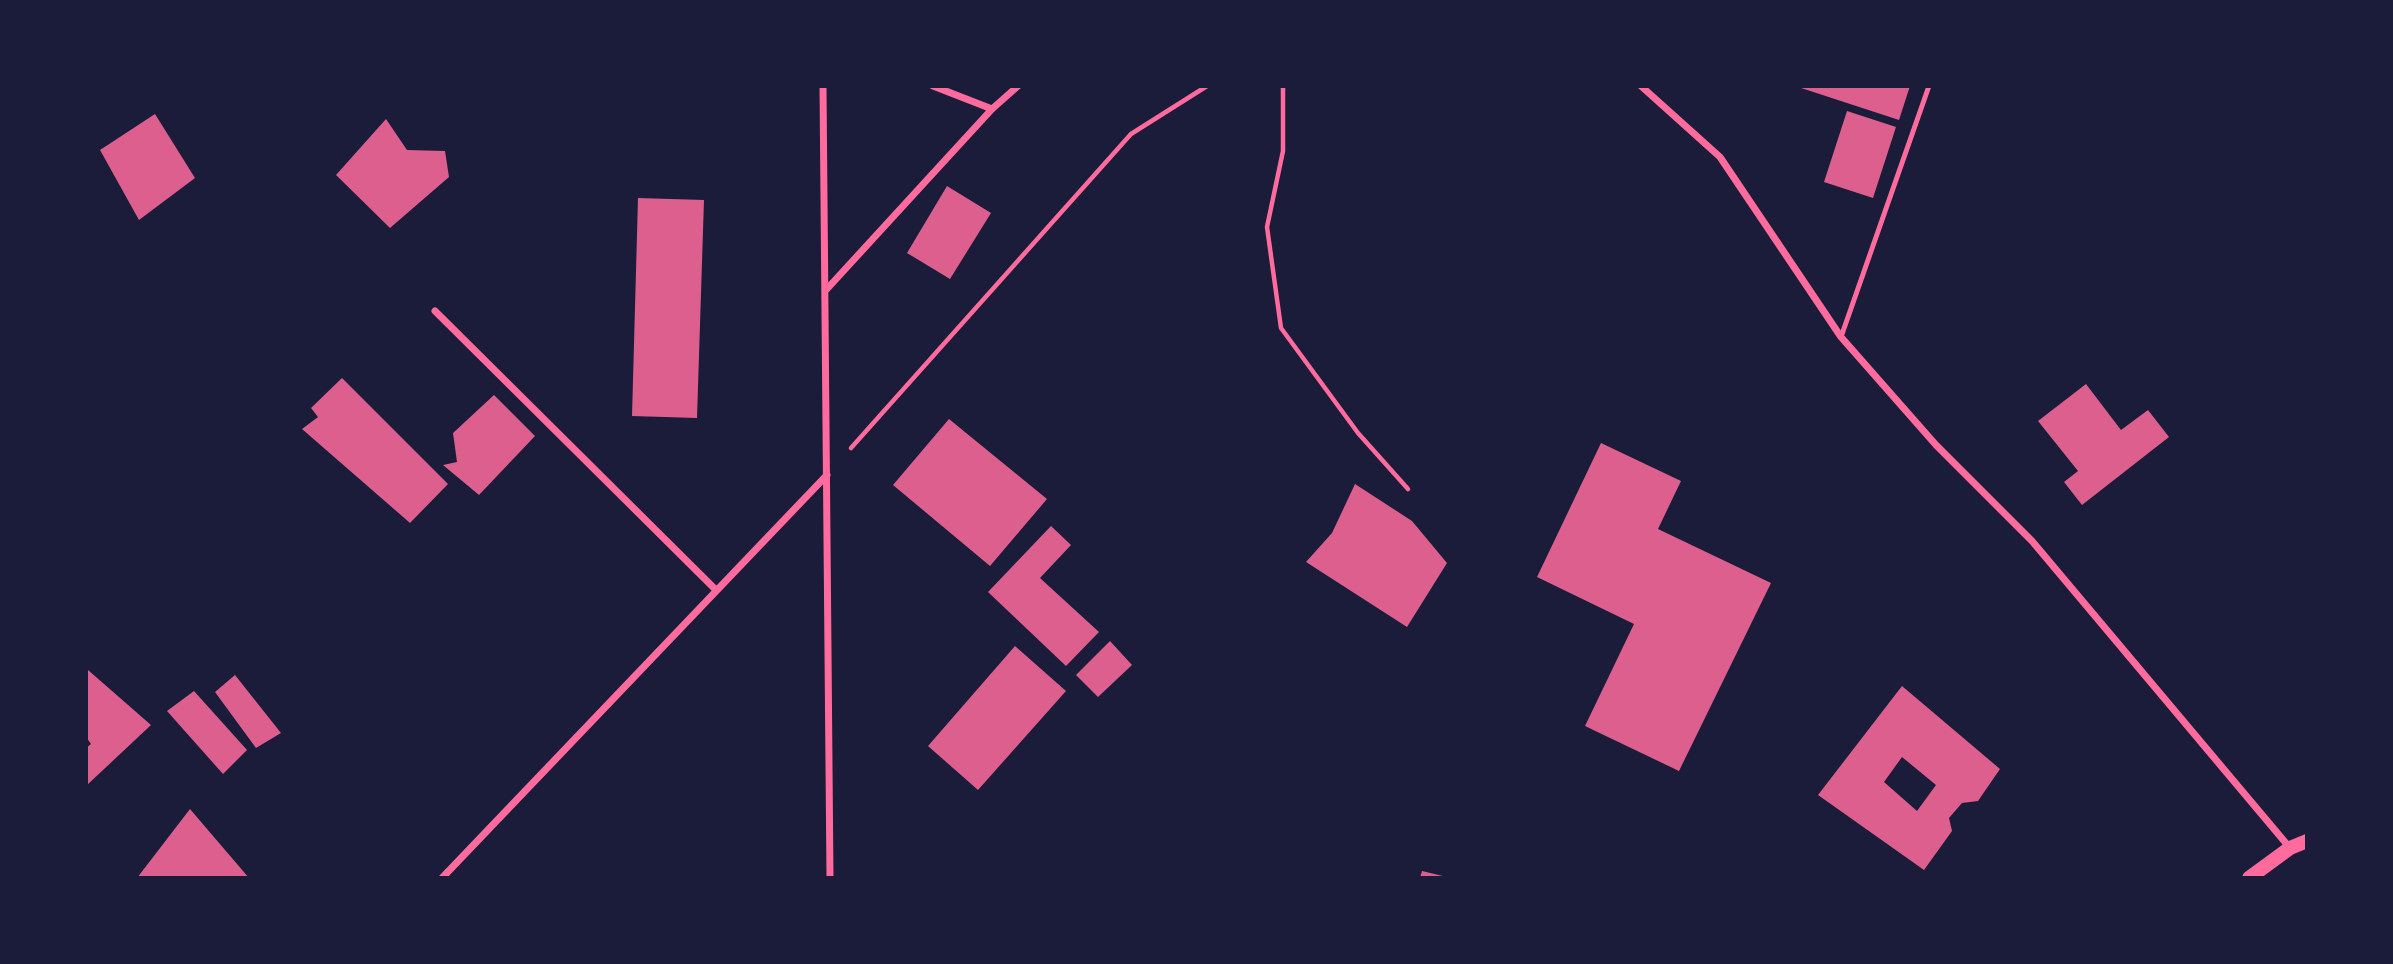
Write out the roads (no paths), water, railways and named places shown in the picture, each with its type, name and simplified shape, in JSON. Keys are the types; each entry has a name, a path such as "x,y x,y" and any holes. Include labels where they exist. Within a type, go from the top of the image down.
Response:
{"main road":[{"path":"2249,878 2290,848 2307,841"}],"street":[{"path":"822,86 830,878"},
{"path":"933,86 992,109"},
{"path":"825,291 992,109 1018,86"},
{"path":"1641,86 1720,157 1841,337 1936,445 2032,541 2290,848"},
{"path":"435,311 716,590"},
{"path":"442,878 827,475"}],"lane":[{"path":"1841,337 1929,86"}]}
